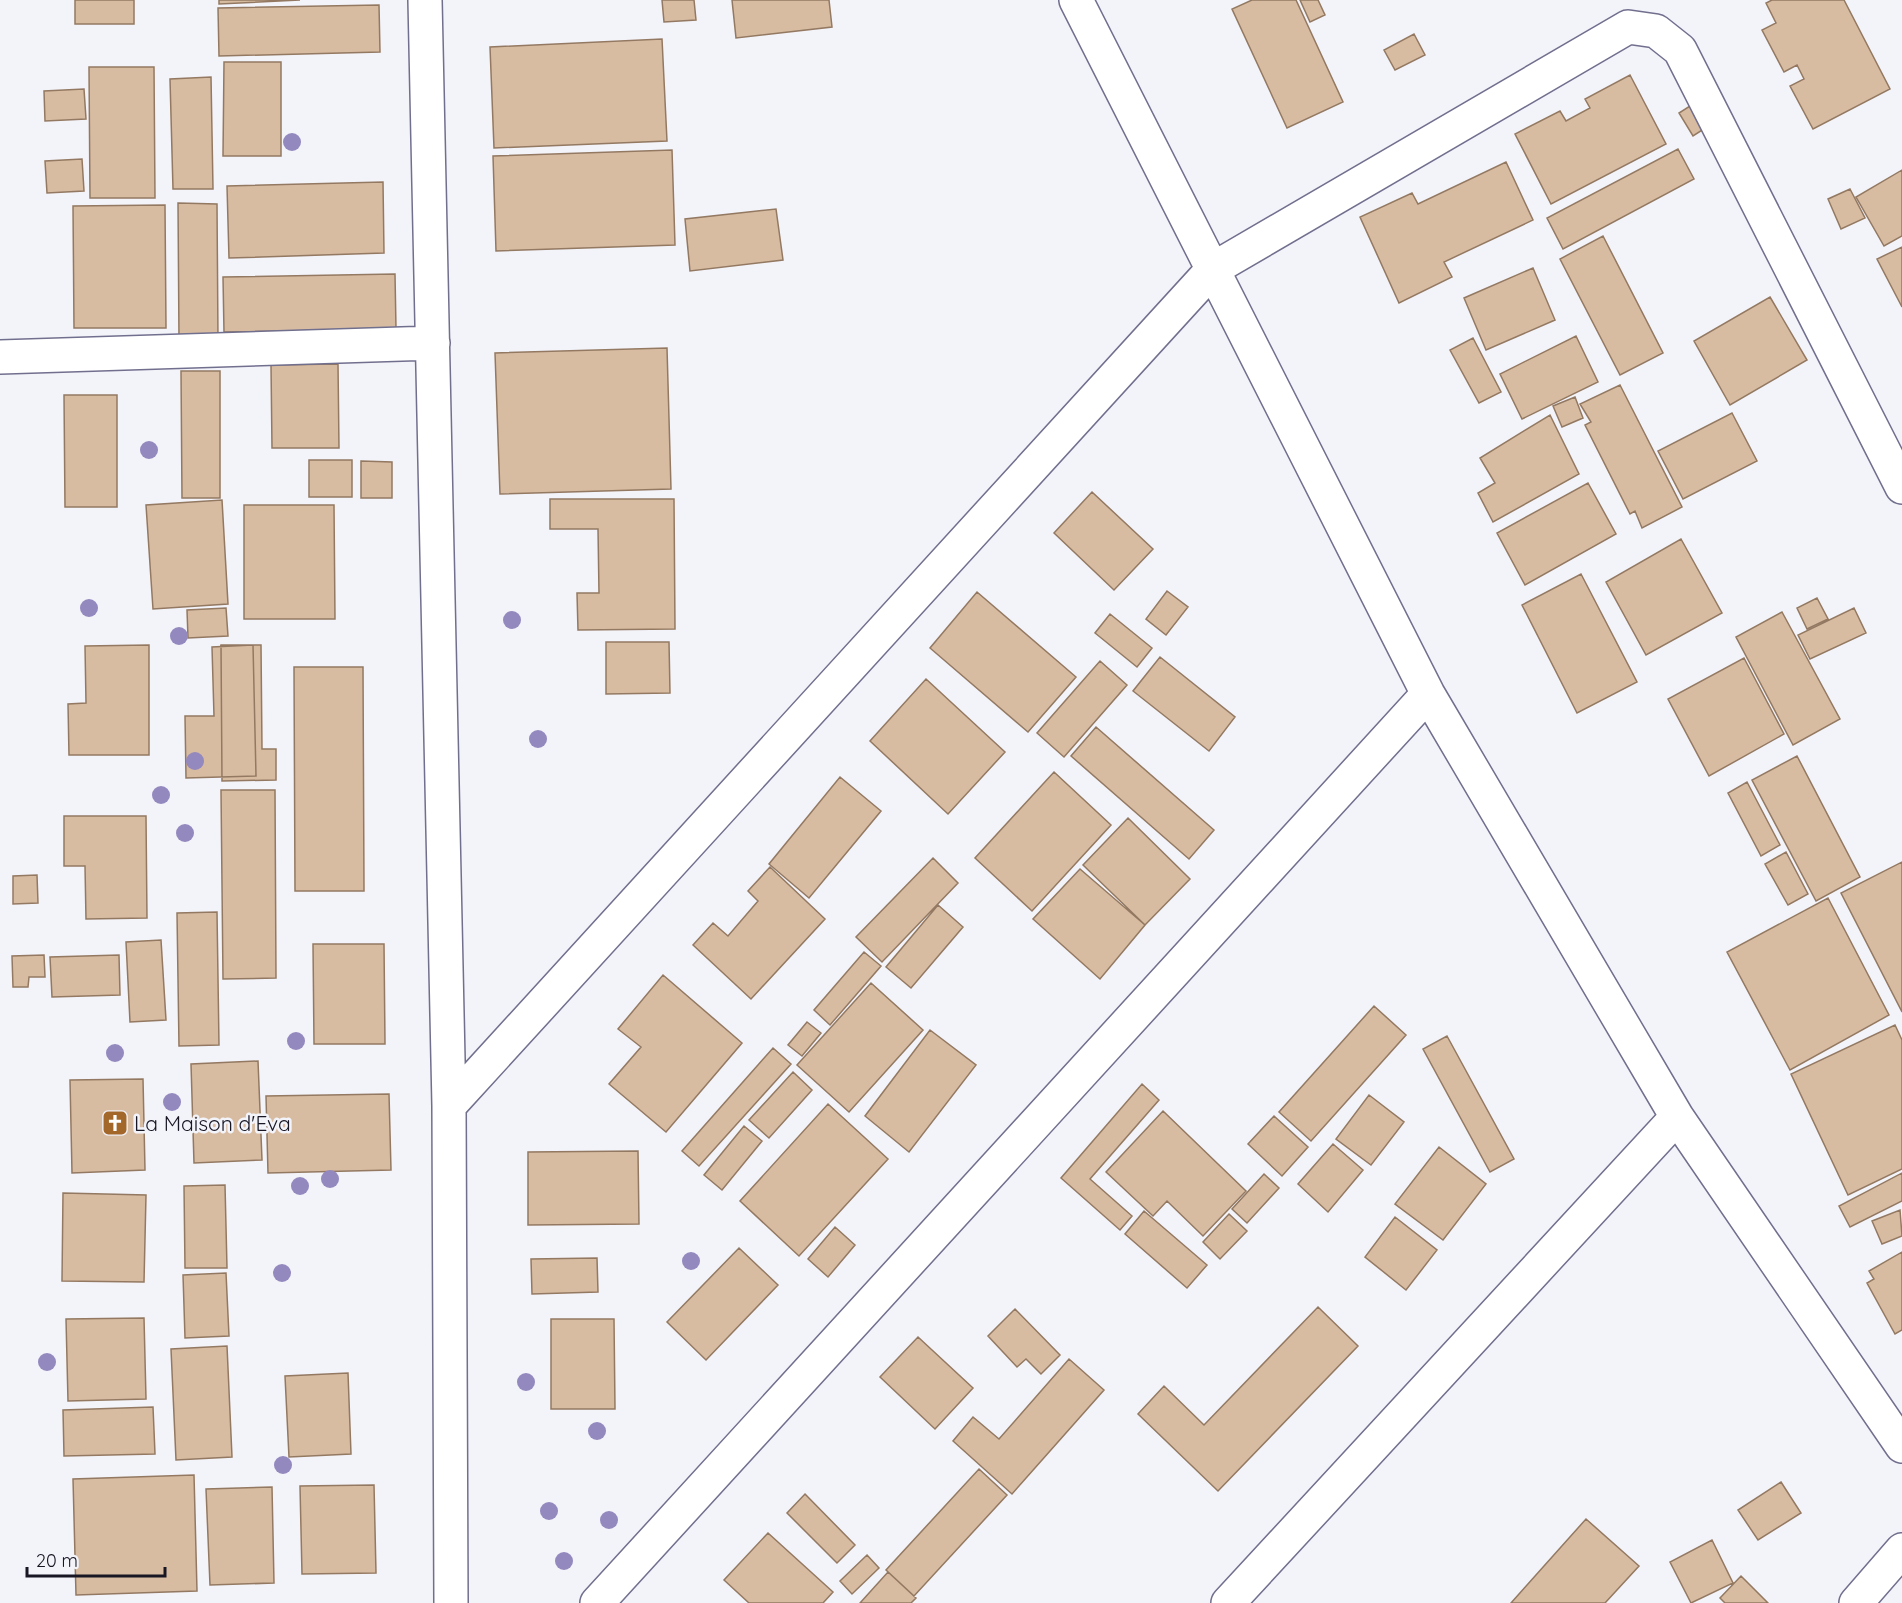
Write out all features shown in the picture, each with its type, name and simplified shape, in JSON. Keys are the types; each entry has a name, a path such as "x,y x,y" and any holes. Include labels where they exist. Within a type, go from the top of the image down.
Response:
{"street":[{"path":"425,0 450,1106 451,1603"},
{"path":"1076,0 1428,694 1677,1117 1902,1446"},
{"path":"450,1106 1213,269 1628,27 1656,31 1680,50 1902,487"},
{"path":"0,357 433,343"},
{"path":"597,1603 1428,694"},
{"path":"1228,1603 1677,1117"},
{"path":"1856,1603 1902,1550"}],"building":[{"path":"75,0 134,0 134,24 75,24"},
{"path":"219,0 300,0 219,4"},
{"path":"662,0 694,0 696,20 664,22"},
{"path":"732,0 829,0 832,27 736,38"},
{"path":"1252,0 1296,0 1343,102 1287,128 1232,9"},
{"path":"1300,0 1318,0 1325,15 1310,22"},
{"path":"1772,0 1844,0 1890,89 1813,129 1790,86 1804,79 1797,65 1784,72 1762,30 1776,23 1766,3"},
{"path":"379,5 380,52 219,56 218,8"},
{"path":"1414,34 1425,55 1395,70 1384,50"},
{"path":"662,39 667,141 494,148 490,47"},
{"path":"224,62 281,62 281,156 223,156"},
{"path":"89,67 154,67 155,198 90,198"},
{"path":"1630,75 1666,144 1551,204 1515,134 1560,111 1566,121 1590,108 1585,99"},
{"path":"211,77 213,189 173,189 170,79"},
{"path":"84,89 86,119 45,121 44,91"},
{"path":"1693,104 1707,127 1693,136 1679,113"},
{"path":"1678,149 1694,179 1563,249 1547,218"},
{"path":"672,150 675,245 496,251 493,156"},
{"path":"82,159 84,191 47,193 45,161"},
{"path":"1506,162 1533,220 1444,262 1452,277 1399,303 1360,217 1412,193 1418,204"},
{"path":"1902,170 1902,236 1884,246 1856,197"},
{"path":"383,182 384,253 229,258 227,186"},
{"path":"1850,189 1865,218 1841,229 1828,199"},
{"path":"178,203 217,204 218,340 179,339"},
{"path":"165,205 166,328 74,328 73,206"},
{"path":"776,209 783,260 690,271 685,219"},
{"path":"1603,236 1663,353 1620,375 1560,259"},
{"path":"1902,247 1902,307 1877,259"},
{"path":"1533,268 1555,320 1486,350 1464,298"},
{"path":"395,274 396,329 224,332 223,277"},
{"path":"1770,297 1807,360 1730,405 1694,341"},
{"path":"1576,336 1598,382 1522,419 1500,374"},
{"path":"1473,338 1501,392 1479,403 1450,350"},
{"path":"667,348 671,489 500,494 495,353"},
{"path":"338,364 339,448 272,448 271,365"},
{"path":"181,371 220,371 220,498 182,498"},
{"path":"1620,385 1682,507 1642,528 1635,511 1630,514 1585,425 1591,422 1580,404"},
{"path":"64,395 117,395 117,507 65,507"},
{"path":"1575,397 1583,418 1562,427 1553,406"},
{"path":"1732,413 1757,461 1683,499 1658,451"},
{"path":"1550,415 1579,474 1493,522 1478,493 1495,483 1480,458"},
{"path":"309,460 352,460 352,497 309,497"},
{"path":"361,461 392,462 392,498 361,498"},
{"path":"1588,483 1616,534 1525,585 1497,533"},
{"path":"1092,492 1153,549 1114,590 1054,533"},
{"path":"550,499 674,499 675,629 578,630 577,593 599,593 598,529 550,529"},
{"path":"222,500 228,604 153,609 146,505"},
{"path":"244,505 334,505 335,619 244,619"},
{"path":"1681,539 1722,613 1646,655 1606,582"},
{"path":"1581,574 1637,682 1577,713 1522,605"},
{"path":"1167,591 1188,607 1166,635 1146,619"},
{"path":"977,592 1076,677 1028,732 930,648"},
{"path":"1817,598 1828,619 1807,629 1797,608"},
{"path":"226,608 228,636 188,638 187,610"},
{"path":"1854,608 1866,633 1810,659 1798,635"},
{"path":"1782,612 1840,719 1793,745 1736,637"},
{"path":"1110,614 1152,648 1137,667 1095,633"},
{"path":"606,642 669,642 670,693 606,694"},
{"path":"149,645 149,755 69,755 68,704 86,703 85,646"},
{"path":"221,645 261,645 262,749 276,749 276,780 222,781"},
{"path":"253,645 256,776 186,778 185,716 214,716 212,647"},
{"path":"1160,657 1235,717 1209,751 1133,691"},
{"path":"1744,658 1784,734 1709,776 1668,699"},
{"path":"1100,661 1127,685 1064,757 1037,733"},
{"path":"294,667 363,667 364,891 295,891"},
{"path":"926,679 1005,752 948,814 870,741"},
{"path":"1096,727 1214,830 1189,859 1071,756"},
{"path":"1797,756 1860,877 1816,901 1752,780"},
{"path":"1054,772 1111,825 1032,911 975,858"},
{"path":"840,777 881,811 809,898 769,864"},
{"path":"1747,782 1780,845 1761,856 1728,793"},
{"path":"221,790 275,790 276,978 223,979"},
{"path":"64,816 146,816 147,918 86,919 85,866 64,866"},
{"path":"1128,818 1190,879 1145,925 1083,865"},
{"path":"1786,852 1808,894 1788,905 1765,864"},
{"path":"933,858 958,883 882,962 856,937"},
{"path":"1902,862 1902,1012 1841,893"},
{"path":"770,867 825,919 751,999 693,945 713,923 728,936 758,901 748,891"},
{"path":"1080,869 1145,925 1100,979 1033,919"},
{"path":"37,875 38,903 13,904 13,876"},
{"path":"1828,898 1889,1015 1790,1070 1727,952"},
{"path":"938,905 963,927 911,988 886,967"},
{"path":"217,912 219,1045 179,1046 177,913"},
{"path":"161,940 166,1020 130,1022 126,942"},
{"path":"313,944 384,944 385,1044 314,1044"},
{"path":"864,952 881,966 830,1025 814,1010"},
{"path":"44,955 45,977 29,977 28,987 13,987 12,956"},
{"path":"119,955 120,995 52,997 50,957"},
{"path":"663,975 742,1043 666,1132 609,1084 641,1047 618,1029"},
{"path":"871,983 923,1030 849,1112 797,1065"},
{"path":"1374,1006 1406,1035 1311,1141 1279,1112"},
{"path":"807,1022 821,1033 802,1056 788,1045"},
{"path":"1895,1025 1902,1040 1902,1169 1848,1195 1791,1074"},
{"path":"930,1030 976,1065 909,1152 865,1116"},
{"path":"1447,1036 1514,1159 1490,1172 1423,1049"},
{"path":"773,1048 791,1064 699,1166 682,1151"},
{"path":"258,1061 262,1160 194,1163 191,1064"},
{"path":"793,1072 812,1090 769,1138 749,1120"},
{"path":"143,1079 145,1170 72,1173 70,1080"},
{"path":"1142,1084 1159,1100 1090,1179 1132,1216 1120,1230 1061,1178"},
{"path":"389,1094 391,1170 268,1173 266,1096"},
{"path":"1369,1095 1404,1122 1371,1165 1336,1139"},
{"path":"828,1104 888,1159 799,1256 740,1201"},
{"path":"1163,1111 1246,1191 1203,1236 1167,1201 1153,1216 1106,1172"},
{"path":"1274,1116 1308,1147 1282,1176 1248,1144"},
{"path":"744,1126 762,1141 722,1190 704,1175"},
{"path":"1333,1144 1363,1170 1328,1212 1298,1184"},
{"path":"1439,1147 1486,1184 1443,1240 1395,1204"},
{"path":"638,1151 639,1224 528,1225 528,1152"},
{"path":"1902,1173 1902,1201 1850,1227 1839,1206"},
{"path":"1264,1174 1279,1188 1247,1223 1232,1209"},
{"path":"225,1185 227,1268 185,1268 184,1186"},
{"path":"63,1193 146,1195 144,1282 62,1281"},
{"path":"1900,1210 1902,1236 1882,1244 1872,1221"},
{"path":"1144,1211 1207,1265 1187,1288 1125,1234"},
{"path":"1229,1214 1247,1231 1220,1259 1203,1242"},
{"path":"1395,1217 1437,1250 1406,1290 1365,1257"},
{"path":"835,1227 855,1245 828,1277 808,1259"},
{"path":"739,1248 778,1285 706,1360 667,1322"},
{"path":"1902,1252 1902,1330 1895,1334 1867,1283 1874,1279 1869,1271"},
{"path":"597,1258 598,1292 532,1294 531,1259"},
{"path":"226,1273 229,1336 185,1338 183,1275"},
{"path":"1318,1307 1358,1346 1218,1491 1138,1414 1164,1386 1204,1425"},
{"path":"1015,1309 1060,1355 1041,1374 1026,1359 1017,1367 988,1336"},
{"path":"144,1318 146,1399 68,1401 66,1319"},
{"path":"551,1319 614,1319 615,1409 551,1409"},
{"path":"918,1337 973,1388 935,1429 880,1377"},
{"path":"227,1346 232,1457 176,1460 171,1349"},
{"path":"1069,1359 1104,1390 1012,1494 953,1441 973,1417 999,1439"},
{"path":"348,1373 351,1454 289,1457 285,1376"},
{"path":"153,1407 155,1454 64,1456 63,1410"},
{"path":"979,1469 1007,1495 914,1596 886,1570"},
{"path":"194,1475 197,1591 76,1595 73,1479"},
{"path":"1781,1482 1801,1513 1758,1540 1738,1510"},
{"path":"374,1485 376,1573 302,1574 300,1486"},
{"path":"272,1487 274,1583 210,1585 206,1489"},
{"path":"805,1494 855,1545 837,1563 787,1513"},
{"path":"1586,1519 1639,1566 1605,1603 1511,1603"},
{"path":"768,1533 833,1592 823,1603 749,1603 724,1580"},
{"path":"1712,1540 1733,1583 1691,1603 1670,1562"},
{"path":"867,1555 879,1568 852,1594 840,1581"},
{"path":"888,1572 916,1598 911,1603 860,1603"},
{"path":"1741,1576 1768,1603 1725,1603 1720,1598"}],"place":[{"name":"La Maison d'Eva","path":"115,1123"}]}
